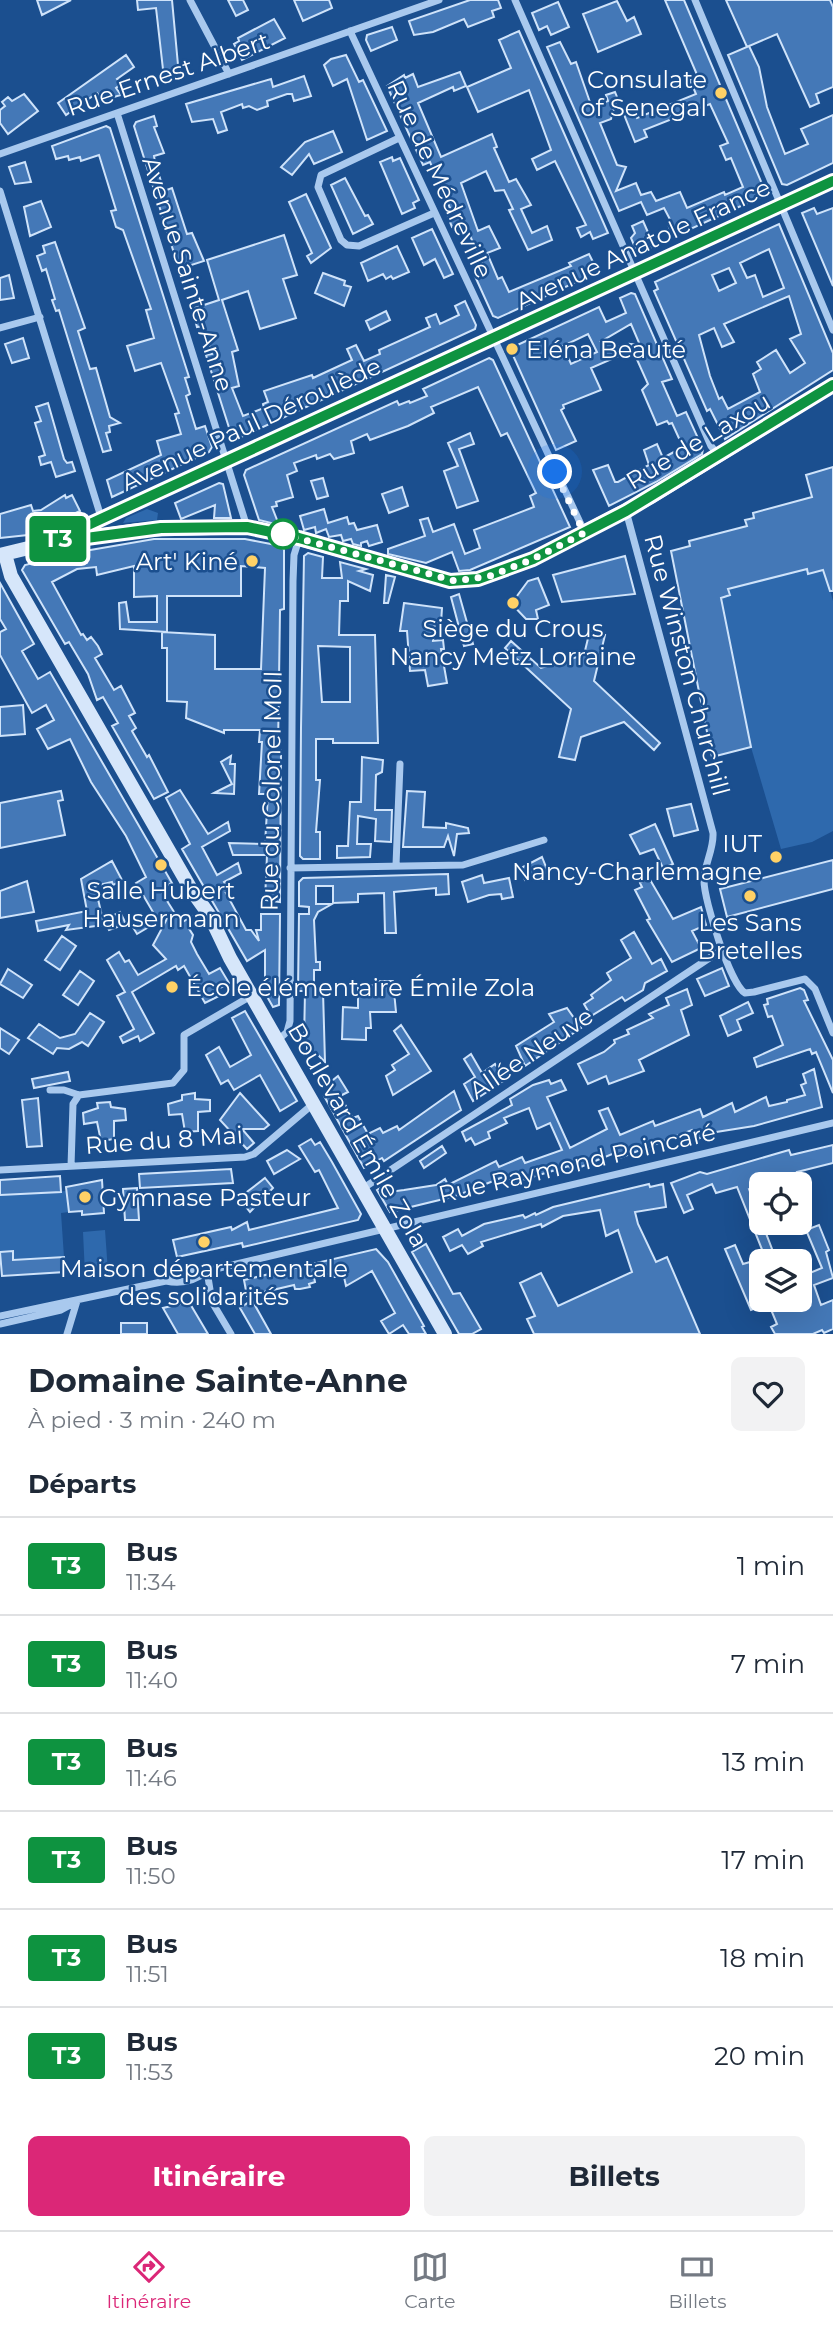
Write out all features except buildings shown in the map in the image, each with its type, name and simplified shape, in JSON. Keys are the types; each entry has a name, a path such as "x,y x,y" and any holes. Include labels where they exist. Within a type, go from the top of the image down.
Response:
{"main road":[{"name":"Avenue Anatole France","path":"473,347 833,181"},
{"name":"Avenue Paul Déroulède","path":"49,543 473,347"},
{"name":"Rue de Laxou","path":"299,538 455,581 490,576 533,559 626,511 833,385"},
{"path":"101,517 119,533"},
{"name":"Avenue Paul Déroulède","path":"2,555 49,543 161,528 247,527 299,538"},
{"name":"Boulevard Émile Zola","path":"2,555 11,576 192,891 195,908 252,995 445,1334"}],"street":[{"path":"191,0 229,75"},
{"name":"Rue Ernest Albert","path":"0,155 439,0"},
{"path":"515,0 711,446 719,456"},
{"path":"695,0 833,330"},
{"name":"Rue de Médreville","path":"350,31 584,533"},
{"name":"Avenue Sainte-Anne","path":"117,113 247,527"},
{"path":"399,138 321,175 318,187 341,240 347,246 359,246 434,213"},
{"path":"0,191 101,517"},
{"path":"0,328 40,317"},
{"name":"Rue Winston Churchill","path":"626,511 713,833 713,845 705,869 705,891 736,984 745,993 800,979 811,983 833,1033"},
{"name":"Rue du Colonel Moll","path":"278,1040 287,1032 290,1021 294,555 299,538"},
{"path":"396,865 400,764"},
{"path":"290,868 463,865 544,840"},
{"name":"Allée Neuve","path":"361,1190 723,949"},
{"path":"50,1090 79,1094 173,1083 184,1070 184,1035 252,995"},
{"path":"71,1166 73,1104 79,1094"},
{"name":"Rue du 8 Mai","path":"0,1170 245,1157 254,1154 313,1104"},
{"name":"Rue Raymond Poincaré","path":"77,1301 166,1281 176,1283 198,1279 207,1271 833,1123"},
{"path":"207,1271 212,1302 231,1334"},
{"path":"0,1315 59,1302 77,1301"},
{"path":"0,1324 61,1310 77,1301"},
{"path":"67,1334 77,1301"}],"shaded area":[{"path":"147,509 158,513 157,520 123,523 126,518"},
{"path":"807,569 825,572 833,601 833,831 812,842 781,849 743,720 720,600 730,595 728,589"},
{"path":"67,1191 69,1212 61,1213 64,1257 13,1260 12,1251 0,1252 0,1195"},
{"path":"105,1230 108,1272 85,1274 83,1232"}],"bus line":[{"name":"T3","path":"833,181 49,543 161,528 247,527 299,538 450,581 478,579 533,559 626,511 833,385"}],"place":[{"name":"Consulate of Senegal","path":"721,93"},
{"name":"Eléna Beauté","path":"512,349"},
{"name":"Art' Kiné","path":"252,561"},
{"name":"Siège du Crous Nancy Metz Lorraine","path":"513,603"},
{"name":"IUT Nancy-Charlemagne","path":"776,857"},
{"name":"Salle Hubert Hausermann","path":"161,865"},
{"name":"Les Sans Bretelles","path":"750,896"},
{"name":"École élémentaire Émile Zola","path":"172,987"},
{"name":"Gymnase Pasteur","path":"85,1197"},
{"name":"Maison départementale des solidarités","path":"204,1242"}],"route":[{"path":"283,534 450,581 490,576 533,559 584,533 555,472"}]}
